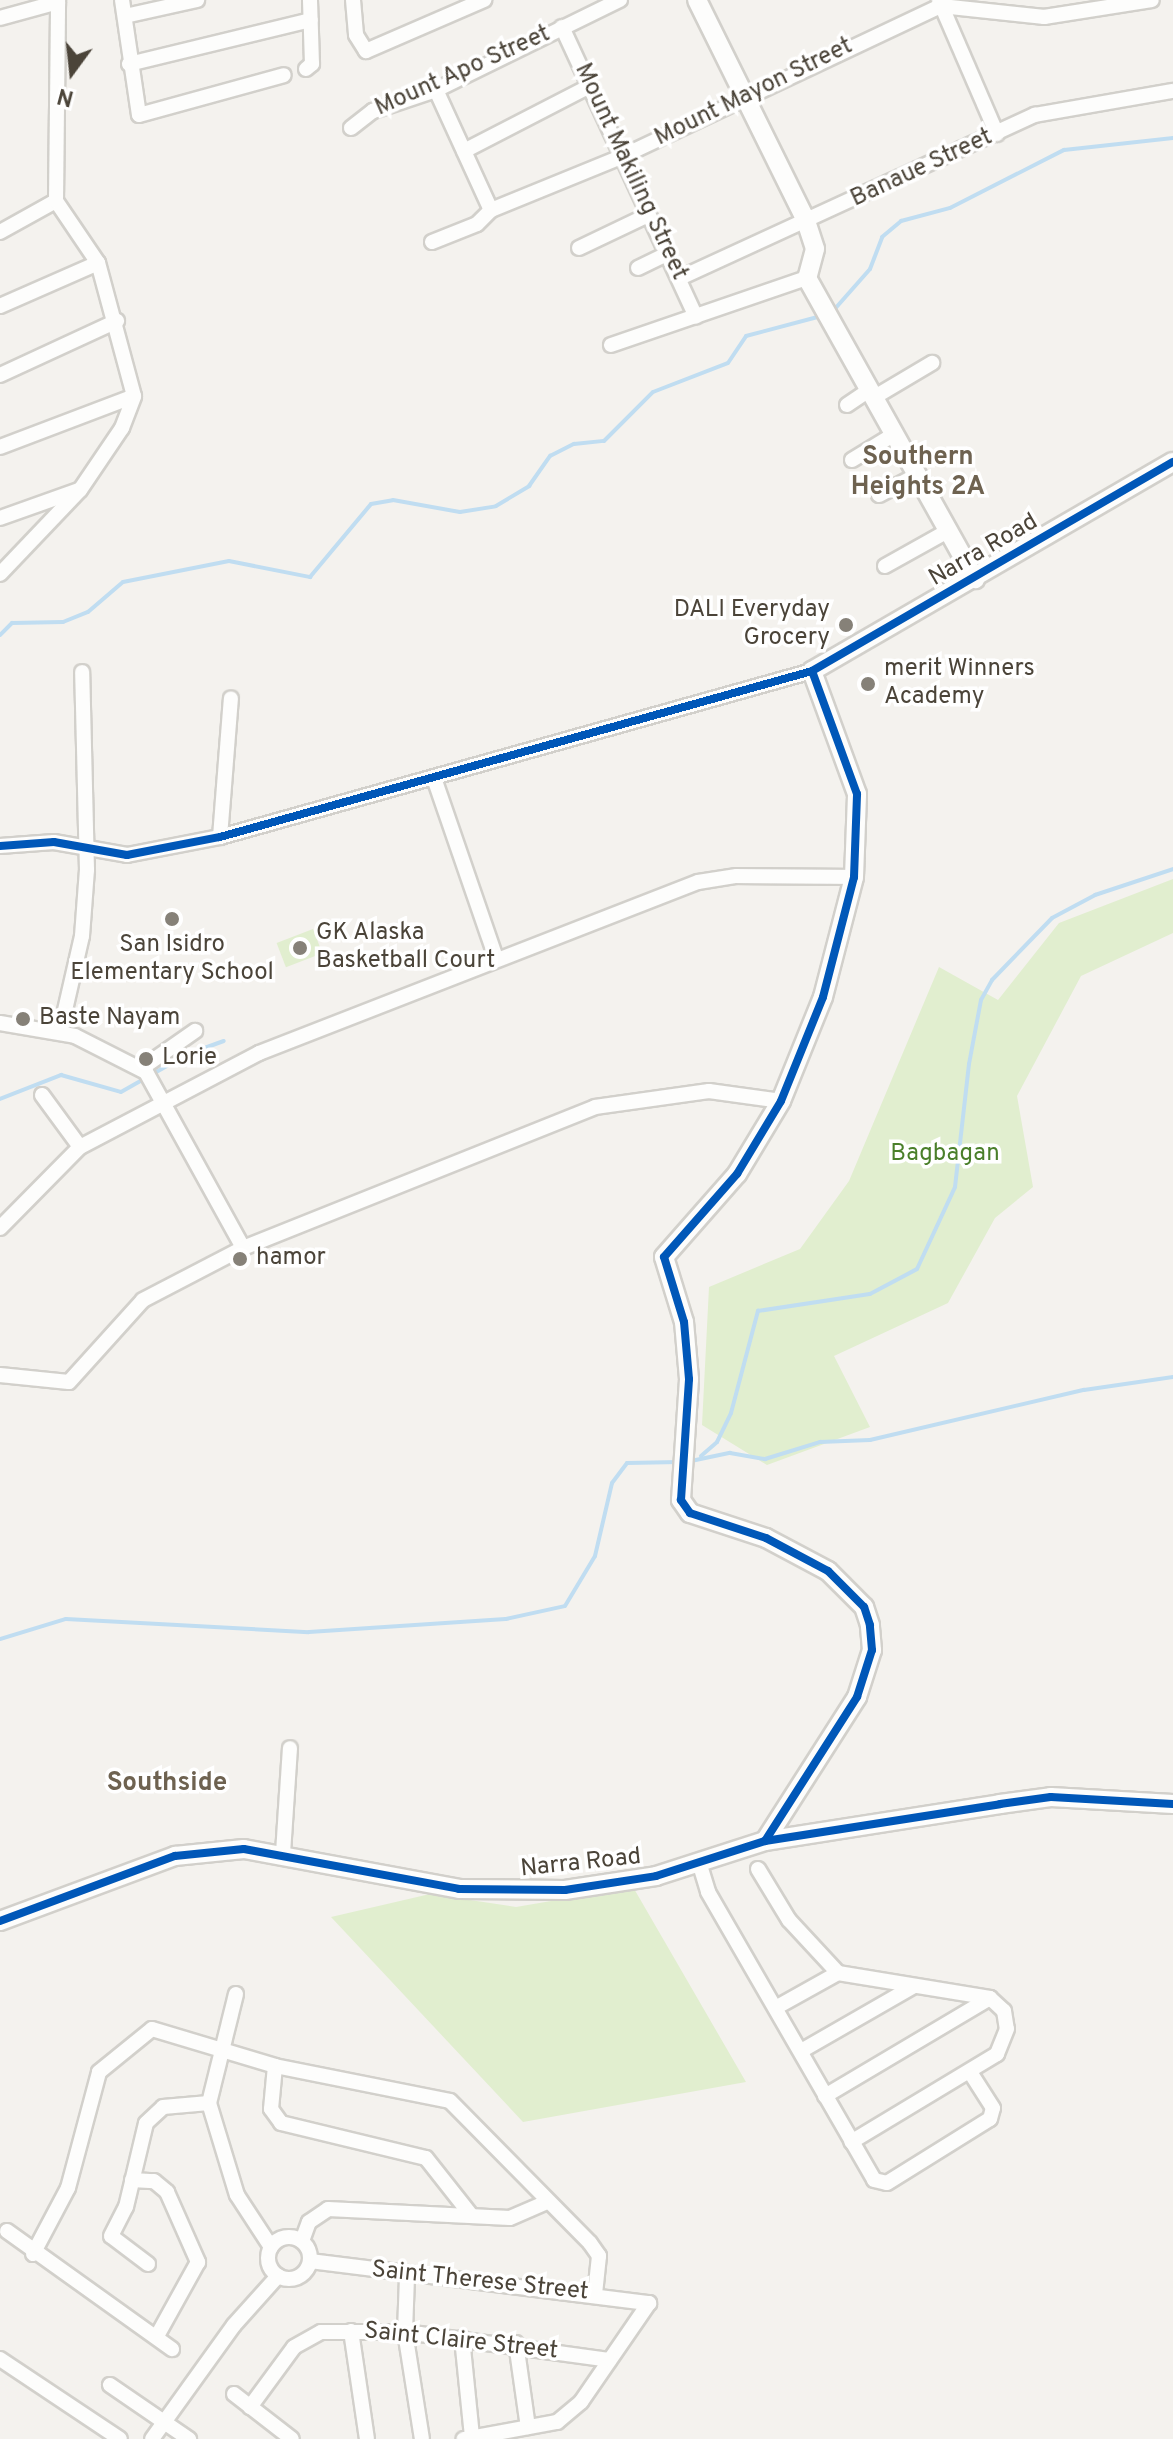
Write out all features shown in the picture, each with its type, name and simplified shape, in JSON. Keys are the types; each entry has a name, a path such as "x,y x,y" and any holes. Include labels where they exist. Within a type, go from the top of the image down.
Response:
{"street":[{"path":"122,0 129,64 139,115 284,75"},
{"path":"125,16 197,0"},
{"path":"306,69 310,0"},
{"path":"353,0 356,35 366,51 484,0"},
{"name":"Mount Apo Street","path":"351,128 373,111 436,90 620,0"},
{"path":"697,0 806,221 815,249 807,278 975,579"},
{"path":"940,3 1044,17 1152,0"},
{"path":"0,18 58,1 56,201 98,263 117,321 134,396 122,428 80,490 0,574"},
{"path":"940,3 997,134"},
{"name":"Mount Mayon Street","path":"432,242 477,224 491,210 623,156 940,3"},
{"path":"129,64 311,20"},
{"name":"Mount Makiling Street","path":"562,27 623,156 646,216 680,278 696,317"},
{"path":"464,151 590,86"},
{"path":"436,90 491,210"},
{"name":"Banaue Street","path":"680,278 1035,115 1173,91"},
{"path":"0,232 56,201"},
{"path":"579,248 646,216"},
{"path":"638,268 667,254"},
{"path":"0,306 98,263"},
{"path":"611,345 807,278"},
{"path":"0,375 117,321"},
{"path":"847,405 932,363"},
{"path":"0,447 134,396"},
{"path":"852,460 893,435"},
{"name":"Narra Road","path":"812,671 1173,462"},
{"path":"879,495 915,476"},
{"path":"0,518 80,490"},
{"path":"885,566 948,531"},
{"path":"0,846 54,842 127,855 220,837 812,671 857,794 854,877 823,997 781,1101 737,1174 664,1257 684,1322 689,1379 677,1490 690,1513 766,1538 828,1571 864,1607 870,1625 872,1650 857,1697 765,1841"},
{"path":"60,1032 82,936 86,850 82,672"},
{"path":"220,837 231,698"},
{"path":"434,778 496,958"},
{"path":"0,1228 80,1147 160,1100 496,958 698,882 737,876 854,877"},
{"path":"0,1023 60,1032 148,1075 243,1248"},
{"path":"148,1075 195,1031"},
{"path":"0,1375 69,1382 143,1300 243,1248 595,1107 709,1091 781,1101"},
{"path":"42,1095 80,1147"},
{"path":"283,1853 290,1748"},
{"name":"Narra Road","path":"0,1921 175,1856 244,1849 283,1853 459,1889 521,1891 612,1885 765,1841 1051,1797 1173,1804"},
{"path":"699,1862 708,1892 874,2180 887,2183 990,2119 993,2108 970,2072"},
{"path":"758,1869 789,1920 838,1973 990,1998 1004,2011 1004,2044 970,2072 851,2142"},
{"path":"777,2007 838,1973"},
{"path":"801,2051 914,1986"},
{"path":"236,1994 219,2048 209,2103 237,2195 271,2247"},
{"path":"825,2096 990,1998"},
{"path":"33,2254 68,2188 99,2072 152,2029 275,2066 450,2101 599,2256 595,2295"},
{"path":"275,2066 271,2109 287,2133 426,2158 471,2215"},
{"path":"148,2264 111,2236 153,2113 209,2103"},
{"path":"132,2180 154,2181 167,2192 198,2262 157,2336"},
{"path":"278,2276 298,2277 310,2261 302,2241 309,2222 328,2209 510,2218 547,2202"},
{"path":"7,2231 33,2254 172,2349"},
{"path":"278,2276 268,2260 271,2247 288,2236 302,2241"},
{"name":"Saint Therese Street","path":"310,2261 407,2277 649,2303 609,2360"},
{"path":"152,2439 202,2370 278,2276"},
{"path":"407,2277 405,2332 422,2439"},
{"path":"351,2331 367,2439"},
{"name":"Saint Claire Street","path":"250,2407 294,2347 321,2332 405,2332 516,2343 609,2360"},
{"path":"462,2338 468,2438 557,2422 581,2402 609,2360"},
{"path":"516,2343 528,2427"},
{"path":"0,2359 120,2439"},
{"path":"110,2385 189,2439"},
{"path":"234,2394 292,2439"}],"green space":[{"name":"Bagbagan","path":"1173,879 1173,933 1081,976 1017,1096 1033,1187 995,1218 948,1303 834,1356 870,1427 767,1465 702,1425 709,1287 800,1249 849,1181 939,967 998,1000 1059,923"},
{"name":"GK Alaska Basketball Court","path":"313,929 322,953 286,967 277,943"},
{"path":"633,1887 746,2082 523,2122 331,1917 430,1894 516,1907"}],"waterway":[{"path":"833,311 870,269 882,237 901,221 950,208 1064,150 1173,138"},
{"path":"0,635 12,623 63,622 88,612 123,582 229,561 310,577 371,504 393,500 460,512 496,506 529,486 550,456 574,444 604,441 653,392 728,363 746,336 821,316"},
{"path":"701,1456 717,1442 731,1413 758,1311 870,1294 917,1269 955,1187 969,1064 981,1000 992,980 1052,918 1095,895 1173,869"},
{"path":"0,1099 61,1075 121,1092 188,1054 224,1041"},
{"path":"691,1461 730,1453 765,1459 820,1442 870,1440 1084,1390 1173,1377"},
{"path":"0,1639 66,1619 309,1632 506,1619 565,1606 595,1556 612,1483 627,1463 679,1462"}],"cycle path":[{"path":"0,846 54,842 127,855 220,837 812,671 1173,462"},
{"path":"765,1841 857,1697 872,1650 870,1625 864,1607 828,1571 766,1538 690,1513 681,1500 689,1379 684,1322 664,1257 737,1174 781,1101 823,997 854,877 857,794 812,671"},
{"path":"0,1921 175,1856 244,1849 459,1889 565,1890 656,1876 765,1841 1000,1804 1051,1797 1173,1804"}],"place":[{"name":"DALI Everyday Grocery","path":"846,625"},
{"name":"merit Winners Academy","path":"868,684"},
{"name":"San Isidro Elementary School","path":"172,919"},
{"name":"GK Alaska Basketball Court","path":"300,948"},
{"name":"Baste Nayam","path":"23,1019"},
{"name":"Lorie","path":"146,1059"},
{"name":"hamor","path":"240,1259"}],"district":[{"name":"Southern Heights 2A","path":"918,473"},
{"name":"Southside","path":"167,1784"}]}
